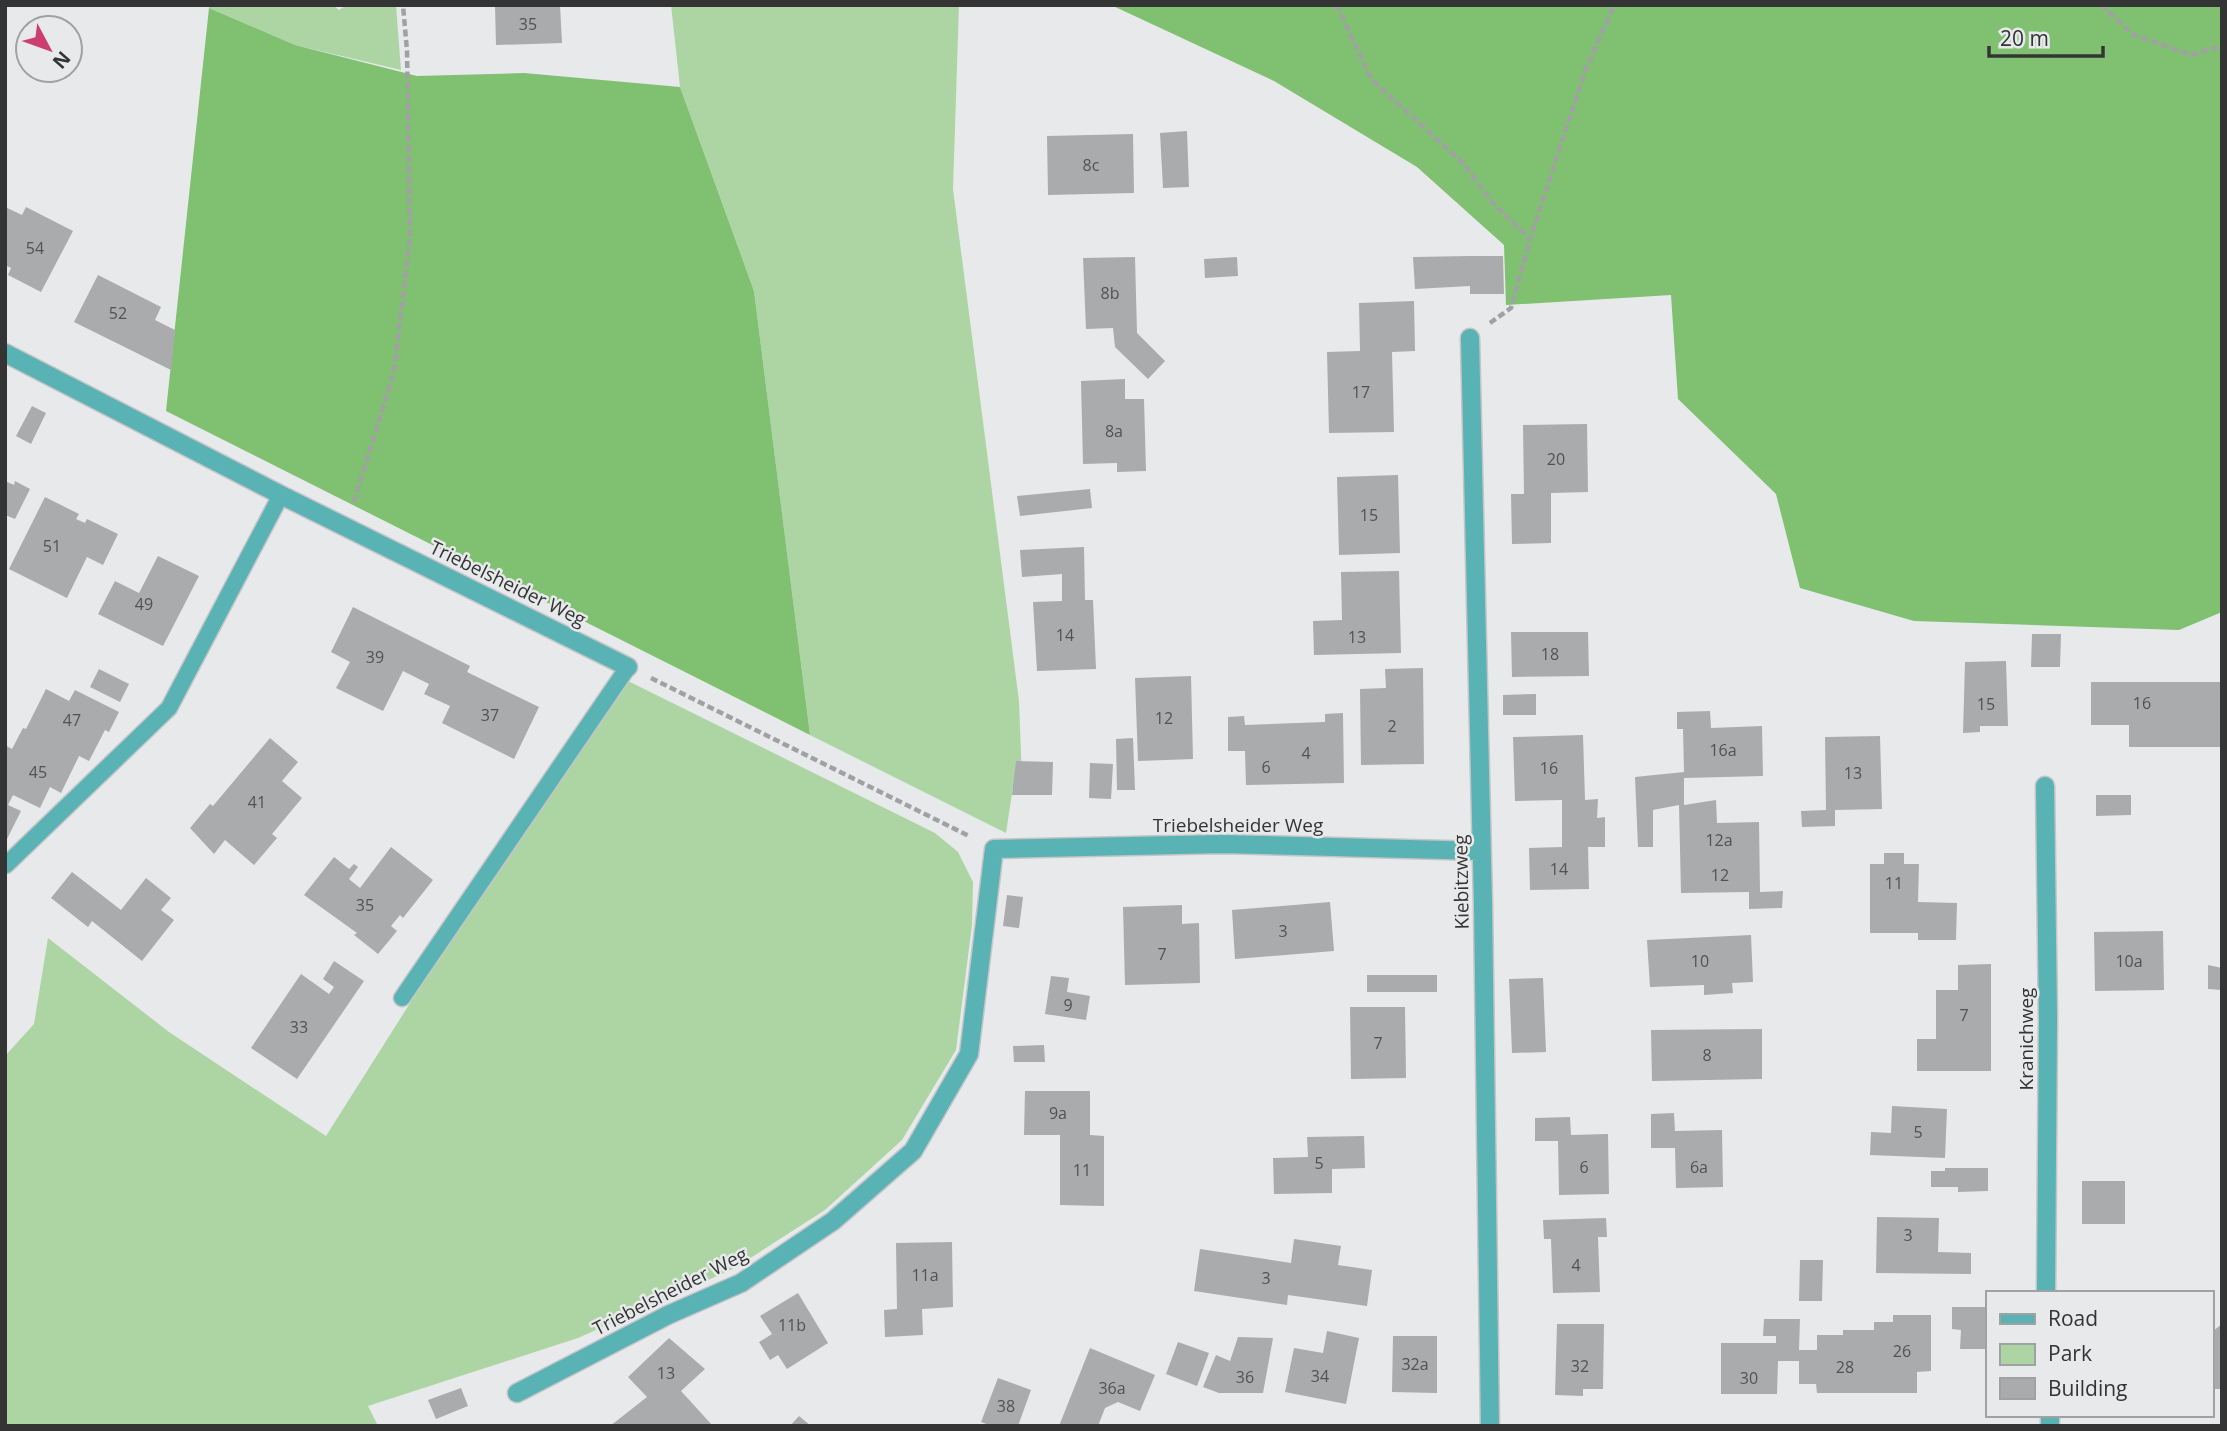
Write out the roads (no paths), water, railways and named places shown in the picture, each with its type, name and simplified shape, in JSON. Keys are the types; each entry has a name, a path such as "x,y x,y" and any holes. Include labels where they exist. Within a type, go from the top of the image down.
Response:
{"street":[{"name":"Kiebitzweg","path":"1470,338 1490,1426"},
{"name":"Triebelsheider Weg","path":"5,353 281,495 628,667"},
{"name":"Kranichweg","path":"2045,786 2048,1017 2046,1291"},
{"name":"Triebelsheider Weg","path":"517,1393 668,1315 741,1283 833,1221 913,1151 969,1054 994,849 1223,844 1481,851"}],"lane":[{"path":"6,865 169,708 281,495"},
{"path":"402,998 628,667"}]}
